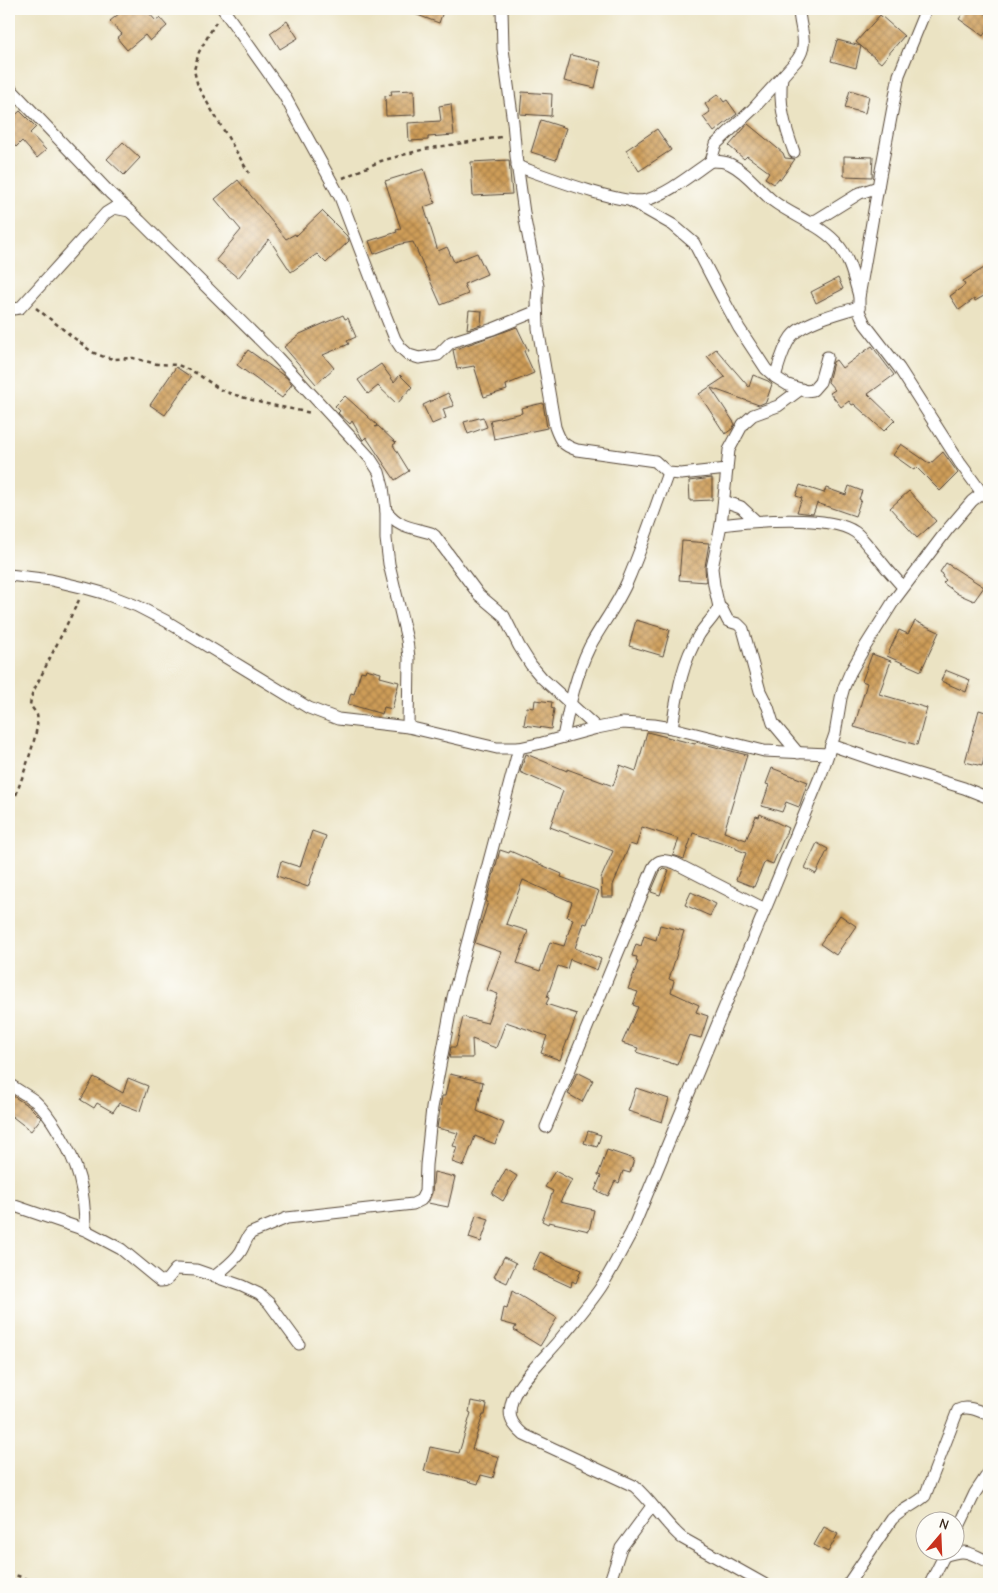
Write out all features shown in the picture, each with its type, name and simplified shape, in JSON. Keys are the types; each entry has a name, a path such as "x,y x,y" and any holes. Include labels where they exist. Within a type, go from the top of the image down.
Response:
{"street":[{"path":"502,9 503,49 517,166 538,286 538,328 555,427 559,439 566,446 577,450 655,461 668,473 681,474 727,468"},
{"path":"711,161 716,144 752,109 803,53 804,46 799,9"},
{"path":"764,1584 682,1538 673,1531 642,1493 624,1480 524,1435 514,1426 510,1417 510,1407 517,1390 601,1287 632,1233 822,772 835,734 841,698 850,673 903,587 972,501 986,492 960,463 899,368 865,324 859,311 878,187 900,75 926,9"},
{"path":"223,10 284,95 332,182 340,197 395,340 409,355 418,358 438,354 451,342 508,324 537,312"},
{"path":"782,77 780,97 786,131 794,152"},
{"path":"9,87 110,193 277,357 370,458 379,472 386,511 386,539 389,564 407,640 409,658 408,727"},
{"path":"517,166 598,193 644,200 663,193 711,161 722,161 730,164 772,201 829,234 839,245 846,257 859,302"},
{"path":"810,224 860,194 878,187"},
{"path":"628,199 674,225 694,243 720,296 739,328 766,369 775,377 788,385 806,391 813,390 820,382 827,357"},
{"path":"9,308 16,310 20,308 106,212 114,208 129,211"},
{"path":"775,377 786,346 796,330 859,302"},
{"path":"798,753 773,724 768,707 760,691 743,629 738,624 728,621 719,607 712,568 721,524 729,450 743,424 753,415 778,406 801,389"},
{"path":"563,737 570,703 590,646 615,607 628,580 668,473"},
{"path":"724,501 741,507 756,521"},
{"path":"386,511 400,524 435,536 479,595 504,616 531,665 542,678 597,728"},
{"path":"721,524 788,520 822,522 845,527 856,532 903,587"},
{"path":"9,575 51,580 85,588 137,606 166,621 309,708 338,718 408,727 496,748 519,748 622,723 654,725 764,751 798,753 829,750 889,765 964,788 989,798"},
{"path":"672,728 678,688 685,667 698,636 719,607"},
{"path":"214,1277 235,1259 252,1233 287,1218 413,1204 421,1200 425,1192 432,1108 453,996 519,748"},
{"path":"546,1127 653,868 658,861 674,863 764,909"},
{"path":"9,1084 36,1102 52,1122 69,1149 80,1177 85,1207 84,1230"},
{"path":"9,1204 84,1230 121,1249 160,1281 164,1281 176,1269 181,1268 196,1270 259,1294 269,1303 298,1344"},
{"path":"848,1584 892,1518 899,1512 919,1502 925,1496 958,1410 970,1408 989,1415"},
{"path":"966,1512 975,1493 989,1472"},
{"path":"609,1584 621,1548 652,1506"},
{"path":"966,1552 989,1562"},
{"path":"930,1584 942,1560"}],"path":[{"path":"223,10 199,52 194,70 198,87 249,174"},
{"path":"332,182 381,162 425,149 514,136"},
{"path":"27,301 92,352 104,357 114,359 132,358 157,364 178,365 196,373 221,390 232,394 332,417"},
{"path":"16,795 37,724 37,715 30,705 32,694 85,588"},
{"path":"9,1573 33,1581 56,1584"},
{"path":"97,1584 131,1581 140,1584"}],"building":[{"path":"125,9 142,9 146,14 148,12 156,21 160,18 167,26 150,41 145,35 127,50 117,38 122,34 110,21"},
{"path":"405,9 444,9 439,23"},
{"path":"966,9 979,9 989,16 989,27 983,36 959,19"},
{"path":"880,15 904,36 881,63 856,42"},
{"path":"287,21 298,38 280,49 270,33"},
{"path":"837,40 861,46 856,68 831,61"},
{"path":"571,55 601,62 595,88 564,81"},
{"path":"414,90 415,115 386,116 385,96 392,95 391,91"},
{"path":"850,90 869,96 865,113 845,108"},
{"path":"522,92 552,94 551,116 520,114"},
{"path":"718,94 724,102 727,100 737,114 714,132 703,117 710,112 705,104"},
{"path":"451,104 454,135 428,137 428,140 409,141 408,123 441,121 439,106"},
{"path":"20,111 36,127 30,133 46,150 37,158 22,141 16,147 9,139 9,121"},
{"path":"541,120 566,128 556,160 531,152"},
{"path":"748,124 783,153 785,158 795,159 781,179 779,178 774,184 765,178 769,172 747,156 744,159 729,146"},
{"path":"657,129 671,150 639,171 626,150"},
{"path":"123,142 140,158 124,175 107,159"},
{"path":"844,156 873,157 872,177 844,176"},
{"path":"509,160 512,194 473,196 471,162"},
{"path":"424,169 435,203 424,207 438,251 447,247 454,262 477,253 487,274 464,284 468,294 441,305 413,242 401,244 374,254 369,241 401,229 385,181"},
{"path":"238,180 286,239 295,234 296,236 322,211 347,236 349,241 326,263 317,254 291,272 269,239 238,278 216,260 241,230 215,199"},
{"path":"989,265 989,293 975,301 974,299 959,310 950,296 965,285 963,281"},
{"path":"838,278 843,289 816,303 811,292"},
{"path":"469,310 482,311 481,325 467,329"},
{"path":"343,315 345,319 348,318 356,337 347,341 349,344 323,355 334,368 316,384 284,347 300,334"},
{"path":"517,327 528,350 524,351 534,373 506,385 507,390 484,397 474,366 457,369 453,350"},
{"path":"872,346 894,375 868,394 895,420 884,431 849,401 841,407 830,393 835,390 828,382 833,362 836,360 842,368"},
{"path":"716,349 749,387 753,375 772,384 766,402 759,405 711,388 735,424 725,434 699,394 725,377 707,356"},
{"path":"248,350 287,378 292,384 282,398 237,365"},
{"path":"381,364 394,382 400,375 412,387 397,404 378,386 368,394 358,380"},
{"path":"176,367 191,377 165,415 150,405"},
{"path":"448,393 454,406 443,409 446,418 432,424 423,405"},
{"path":"345,396 377,425 375,427 378,426 396,443 393,445 409,471 395,480 366,437 363,440 352,421 350,424 338,413 340,411 335,406"},
{"path":"543,403 547,428 494,439 490,420 522,413 521,408"},
{"path":"483,417 487,427 468,434 464,422"},
{"path":"901,444 930,464 943,452 958,473 940,491 916,467 914,470 893,455"},
{"path":"712,478 712,500 690,501 689,481"},
{"path":"800,485 824,493 826,488 846,495 849,486 862,491 855,516 817,503 813,514 797,512 802,498 796,496"},
{"path":"909,491 936,521 917,538 890,508"},
{"path":"682,541 709,543 705,567 706,582 679,580"},
{"path":"946,563 984,587 974,601 958,594 943,583 946,580 940,572"},
{"path":"636,620 670,630 663,656 629,646"},
{"path":"915,621 939,632 921,671 887,656 899,630 908,634"},
{"path":"872,654 891,661 879,694 927,708 917,745 854,727 867,683 862,681"},
{"path":"366,669 381,673 380,677 399,682 392,709 384,707 382,714 348,704 351,693 354,694 361,671 365,672"},
{"path":"945,670 970,680 966,692 941,681"},
{"path":"535,700 552,702 551,708 554,709 551,729 524,725 527,707 534,708"},
{"path":"979,710 989,713 989,742 982,766 965,762"},
{"path":"647,732 747,755 724,832 746,840 756,816 759,817 760,814 788,828 773,864 765,861 754,887 736,880 746,853 736,849 736,847 693,833 684,859 673,855 679,839 642,827 636,846 630,844 613,885 613,897 602,897 601,878 613,851 550,827 563,791 520,772 526,754 567,771 567,769 613,786 620,765 636,771"},
{"path":"772,768 808,782 799,807 786,802 782,812 762,806 769,785 766,784"},
{"path":"312,831 326,836 308,887 277,876 281,861 300,867"},
{"path":"817,843 828,849 816,874 805,868"},
{"path":"500,850 509,853 510,851 562,874 561,877 599,891 587,924 584,923 575,948 601,959 597,970 570,959 567,969 558,966 547,997 549,998 546,1004 577,1014 560,1060 541,1053 547,1036 506,1022 496,1048 472,1039 473,1058 449,1058 451,1047 456,1047 463,1017 487,1023 498,994 487,990 501,952 475,943 488,902 486,902","holes":["523,880 572,902 567,917 573,919 564,946 550,942 540,971 517,963 528,931 506,924"]},
{"path":"663,868 669,870 660,895 651,892"},
{"path":"691,892 716,904 710,916 685,905"},
{"path":"840,915 856,926 836,955 820,944"},
{"path":"660,925 684,931 669,979 674,981 671,992 699,1005 696,1012 708,1016 701,1038 689,1035 677,1065 636,1052 638,1048 622,1043 638,1007 633,1005 638,992 628,989 638,962 636,961 637,957 632,956 636,944 641,946 644,936 656,940"},
{"path":"577,1072 593,1080 582,1102 568,1094"},
{"path":"450,1074 483,1082 477,1111 504,1123 495,1144 475,1136 464,1166 452,1162 457,1147 453,1146 458,1133 437,1128 442,1096 445,1096"},
{"path":"94,1077 123,1093 128,1078 148,1086 140,1111 119,1103 113,1112 97,1103 94,1108 81,1100"},
{"path":"636,1088 669,1099 662,1122 628,1111"},
{"path":"13,1096 30,1107 41,1118 31,1131 9,1114 9,1101"},
{"path":"588,1131 601,1135 597,1147 584,1143"},
{"path":"607,1150 634,1159 630,1173 623,1171 619,1183 615,1181 608,1196 595,1190 601,1176 598,1175"},
{"path":"506,1169 517,1176 503,1201 492,1194"},
{"path":"555,1171 572,1180 560,1202 594,1210 589,1231 549,1222 548,1224 542,1221 553,1191 545,1187"},
{"path":"434,1172 455,1177 448,1207 428,1203 432,1193"},
{"path":"476,1215 489,1219 481,1242 469,1238"},
{"path":"540,1252 581,1270 576,1283 572,1281 571,1287 532,1269"},
{"path":"504,1257 516,1263 507,1283 494,1277"},
{"path":"512,1291 557,1318 540,1346 514,1330 516,1326 501,1322 504,1308 507,1309"},
{"path":"471,1401 487,1404 485,1415 483,1415 472,1449 499,1457 493,1478 481,1475 478,1484 443,1474 424,1471 430,1447 459,1453 471,1413 469,1412"},
{"path":"824,1527 838,1534 828,1552 814,1545"}]}
